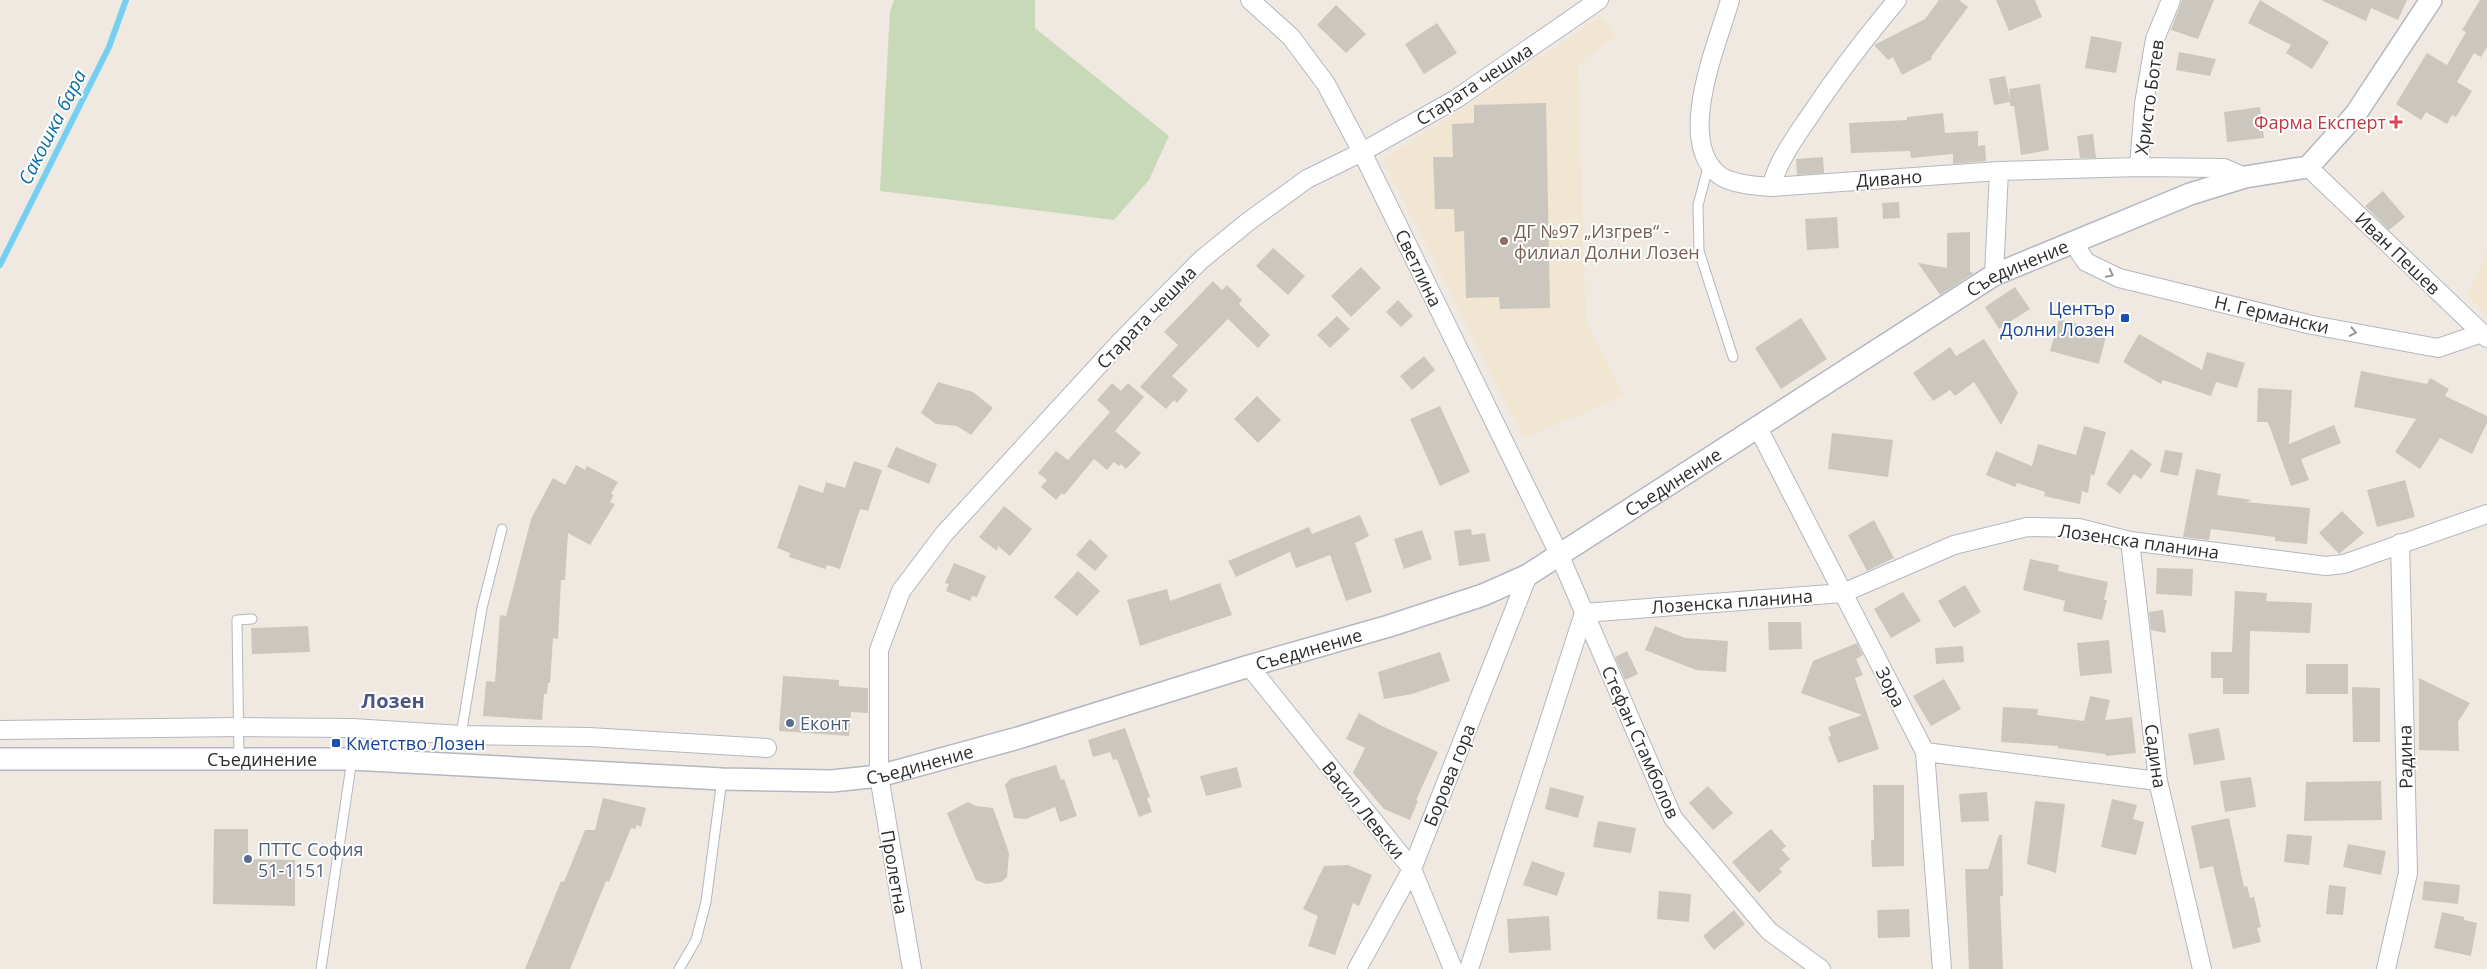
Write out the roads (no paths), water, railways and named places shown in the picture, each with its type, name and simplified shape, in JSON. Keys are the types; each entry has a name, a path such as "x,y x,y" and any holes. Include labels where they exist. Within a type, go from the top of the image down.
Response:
{"street":[{"name":"Светлина","path":"1250,0 1291,37 1326,84 1362,152 1559,554"},
{"name":"Старата чешма","path":"879,776 879,650 901,591 944,534 1119,343 1201,260 1249,221 1307,179 1362,152 1456,99 1599,0"},
{"path":"1709,164 1698,125 1701,99 1730,0"},
{"path":"1771,187 1775,171 1818,104 1871,31 1897,0"},
{"name":"Христо Ботев","path":"2139,168 2144,104 2154,40 2171,0"},
{"path":"2308,167 2355,115 2431,0"},
{"name":"Дивано","path":"1709,164 1720,176 1748,185 1771,187 1999,171 2139,168 2224,168 2245,177"},
{"name":"Съединение","path":"0,758 352,759 722,779 832,781 879,776 1018,738 1249,666 1389,626 1483,595 1528,575 1994,275 2074,244 2190,194 2245,177 2308,167"},
{"name":"Иван Пешев","path":"2308,167 2484,335"},
{"path":"1994,275 1999,171"},
{"name":"Н. Германски","path":"2074,244 2086,262 2119,278 2312,325 2438,348 2484,335"},
{"name":"Зора","path":"1758,428 1925,752 1942,969"},
{"name":"Лозенска планина","path":"1584,613 1843,592 1954,545 2027,527 2079,528 2130,541 2326,566 2344,564 2487,514"},
{"name":"Садина","path":"2130,541 2158,781 2202,969"},
{"name":"Радина","path":"2386,969 2408,873 2400,543"},
{"name":"Стефан Стамболов","path":"1559,554 1673,818 1769,931 1821,969"},
{"name":"Борова гора","path":"1358,969 1412,869 1528,575"},
{"path":"1470,969 1584,613"},
{"name":"Васил Левски","path":"1249,666 1412,869 1453,969"},
{"path":"0,730 239,727 353,728 461,736 589,737 768,748"},
{"path":"1925,752 2158,781"},
{"name":"Пролетна","path":"879,776 912,969"}],"lane":[{"path":"1709,164 1698,205 1699,251 1732,357"},
{"path":"461,736 482,608 502,529"},
{"path":"239,758 237,620 252,620"},
{"path":"321,969 352,759"},
{"path":"679,969 696,940 706,902 722,779"}],"waterway":[{"name":"Сакошка бара","path":"0,265 109,47 126,0"}],"place":[{"name":"Фарма Експерт","path":"2396,122"},
{"name":"ДГ №97 „Изгрев“ - филиал Долни Лозен","path":"1504,241"},
{"name":"Център Долни Лозен","path":"2125,318"},
{"name":"Еконт","path":"790,723"},
{"name":"Кметство Лозен","path":"336,743"},
{"name":"ПТТС София 51-1151","path":"248,859"}],"district":[{"name":"Лозен","path":"393,700"}]}
